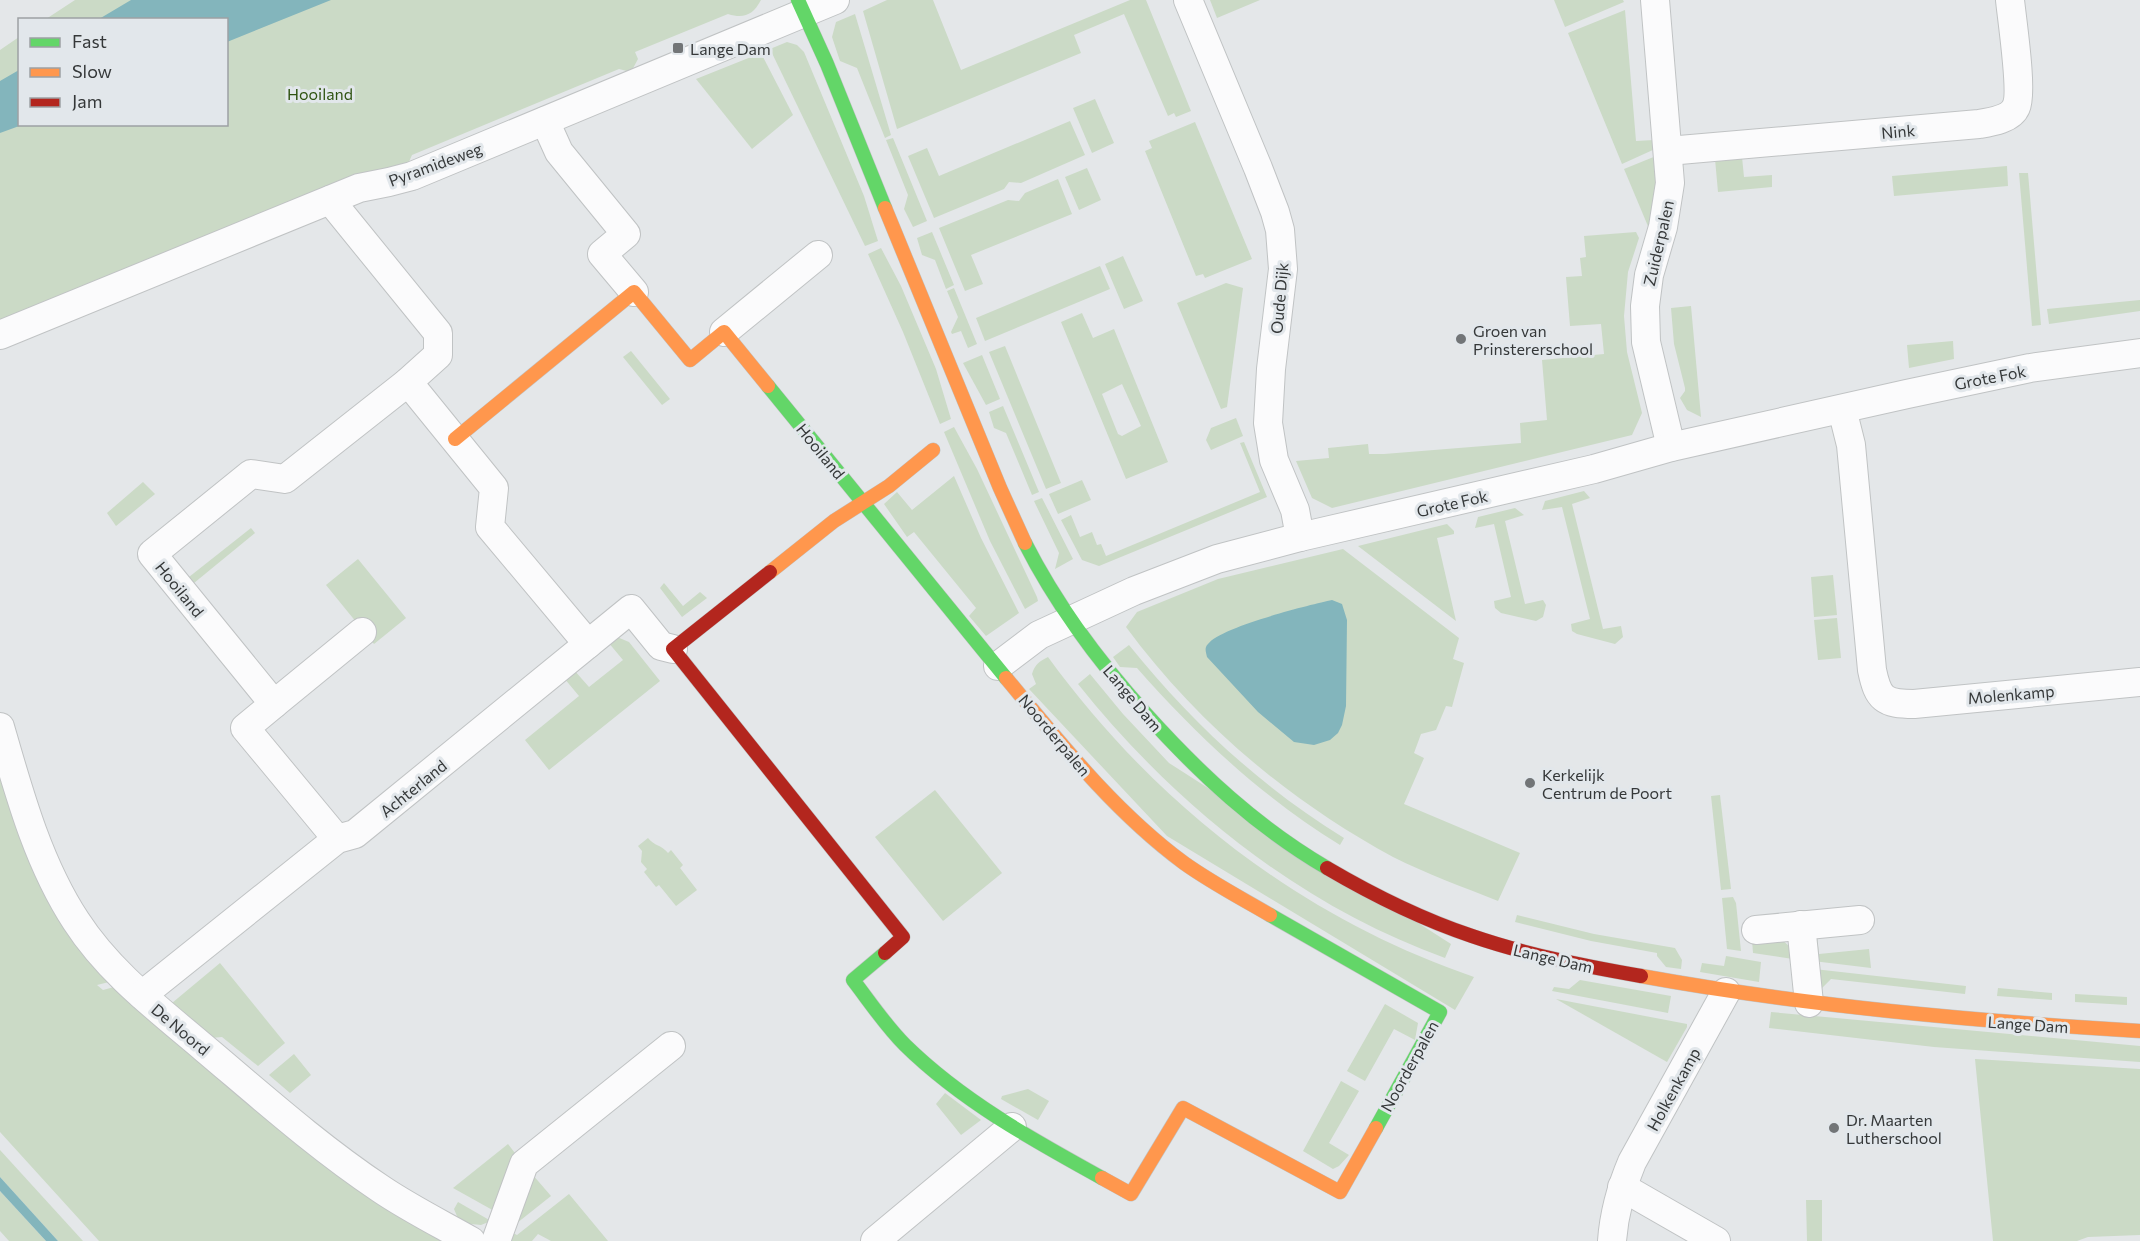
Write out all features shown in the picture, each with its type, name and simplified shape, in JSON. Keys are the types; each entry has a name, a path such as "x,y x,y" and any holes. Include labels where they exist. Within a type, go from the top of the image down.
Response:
{"street":[{"name":"Pyramideweg","path":"0,335 359,188 412,176 545,121 801,6 835,0"},
{"name":"Oude Dijk","path":"1188,0 1266,190 1280,230 1283,269 1271,369 1268,423 1275,460 1295,510 1300,537"},
{"name":"Zuiderpalen","path":"1655,0 1670,183 1663,227 1649,275 1645,306 1646,342 1671,447"},
{"name":"Nink","path":"1668,151 1956,126 2000,119 2013,112 2017,106 2018,82 2010,0"},
{"name":"Lange Dam","path":"801,6 1003,495 1039,570 1070,620 1115,679 1172,744 1224,793 1316,862 1420,917 1487,942 1577,965 1726,992 1952,1019 2140,1031"},
{"path":"545,121 559,152 626,234 602,254 690,360 818,255"},
{"name":"Hooiland","path":"273,704 152,554 250,474 285,479 408,382 438,355 438,333 330,200"},
{"path":"455,439 634,292"},
{"name":"Hooiland","path":"724,332 863,503"},
{"name":"Grote Fok","path":"1070,620 1134,591 1217,559 1300,537 1537,483 1671,447 1842,409 2030,368 2140,353"},
{"path":"408,382 494,488 490,527 588,644"},
{"name":"Molenkamp","path":"1842,409 1851,445 1872,670 1876,687 1883,698 1891,703 1914,704 2140,682"},
{"path":"673,649 834,521 889,486 933,450"},
{"name":"Noorderpalen","path":"673,649 903,937 854,980 885,1022 924,1063 973,1102 1012,1127 1131,1194 1183,1108 1340,1192 1440,1012 1249,904 1182,861 1136,822 1063,747 863,503"},
{"name":"Achterland","path":"142,996 337,839 355,834 373,820 631,609 660,646 673,649"},
{"path":"998,666 1039,635 1070,620"},
{"path":"337,839 245,728 362,632"},
{"name":"De Noord","path":"0,727 24,808 59,892 94,946 112,967 142,996 329,1152 382,1190 471,1241"},
{"path":"1756,930 1860,920"},
{"path":"1802,926 1809,1003"},
{"name":"Holkenkamp","path":"1612,1241 1615,1213 1632,1162 1726,992"},
{"path":"496,1241 524,1164 671,1046"},
{"path":"875,1241 1012,1127"},
{"path":"1622,1187 1716,1241"}],"green space":[{"name":"Hooiland","path":"75,0 761,0 748,14 739,16 728,14 635,52 638,59 631,72 619,69 412,155 408,164 0,324 0,50 18,38 18,126 228,126 228,18 48,18"},
{"path":"887,0 933,0 961,70 1130,0 1146,0 1191,111 1176,117 1174,113 1168,116 1124,14 1074,35 1081,53 897,129 863,11"},
{"path":"1210,0 1260,0 1217,18"},
{"path":"1554,0 1623,0 1624,2 1565,27"},
{"path":"1625,10 1636,141 1654,140 1655,149 1622,164 1568,33"},
{"path":"855,14 891,135 885,138 857,68 840,61 832,37 836,22"},
{"path":"787,42 797,45 804,52 864,196 878,241 865,246 770,49"},
{"path":"761,53 793,115 752,149 696,79"},
{"path":"1095,99 1114,143 1092,153 1073,108"},
{"path":"1070,121 1085,155 1021,183 1009,182 1004,189 934,218 908,156 927,148 939,176"},
{"path":"1195,122 1252,259 1205,278 1203,274 1196,276 1145,151 1152,148 1149,141"},
{"path":"893,138 927,221 913,227 904,209 908,195 886,140"},
{"path":"1656,156 1658,188 1650,231 1624,169"},
{"path":"1742,157 1744,177 1772,175 1772,187 1718,192 1715,159"},
{"path":"2007,166 2008,186 1894,196 1892,176"},
{"path":"1087,168 1101,200 1079,210 1065,177"},
{"path":"2019,173 2028,173 2041,325 2032,326"},
{"path":"1058,179 1072,214 971,255 983,284 965,291 939,228 1008,200 1019,201 1025,193"},
{"path":"932,232 954,285 946,289 935,260 922,255 917,238"},
{"path":"1636,232 1639,238 1628,272 1624,316 1627,352 1642,413 1632,435 1332,508 1312,498 1296,461 1329,458 1328,448 1368,444 1369,454 1384,454 1521,443 1520,423 1547,420 1542,360 1604,354 1601,324 1570,326 1566,277 1582,276 1580,258 1586,257 1584,236"},
{"path":"881,248 901,286 936,369 951,419 940,424 903,332 868,254"},
{"path":"1123,256 1143,301 1124,309 1105,264"},
{"path":"1100,266 1110,289 985,341 976,318"},
{"path":"1226,283 1243,288 1227,407 1221,409 1177,303"},
{"path":"954,288 977,344 968,348 961,331 952,334 951,332 958,317 947,291"},
{"path":"2140,300 2140,311 2049,324 2047,309"},
{"path":"1691,306 1701,417 1687,410 1680,398 1685,388 1674,344 1671,308"},
{"path":"1082,313 1093,338 1114,329 1168,462 1126,479 1061,322","holes":["1122,384 1141,426 1122,436 1118,434 1102,394"]},
{"path":"1953,341 1954,359 1909,368 1907,345"},
{"path":"1005,346 1061,483 1046,489 989,352"},
{"path":"631,351 670,399 662,405 623,357"},
{"path":"982,355 1000,399 986,405 963,363"},
{"path":"1003,406 1039,492 1032,495 1006,433 994,428 989,412"},
{"path":"1236,418 1243,436 1211,450 1206,440 1211,428"},
{"path":"954,427 977,469 1037,597 1038,601 1025,609 990,541 944,432"},
{"path":"1244,442 1267,497 1099,566 1082,560 1061,520 1071,515 1080,537 1092,532 1097,545 1101,544 1106,556 1260,492 1240,443"},
{"path":"954,476 981,538 1019,613 986,636 969,616 976,608 914,532 907,537 884,504 897,492 912,510"},
{"path":"1082,480 1091,500 1058,514 1049,494"},
{"path":"143,482 155,494 116,526 107,513"},
{"path":"1584,491 1590,498 1572,504 1603,629 1621,626 1623,637 1615,644 1572,631 1571,624 1590,619 1562,507 1542,510 1545,501"},
{"path":"1042,498 1073,559 1055,569 1059,553 1034,501"},
{"path":"1515,508 1524,515 1505,521 1525,604 1543,600 1546,605 1543,617 1536,621 1501,613 1495,608 1494,601 1511,597 1494,524 1475,528 1478,517"},
{"path":"1447,524 1454,534 1437,538 1456,621 1358,546"},
{"path":"251,528 255,533 194,583 189,577"},
{"path":"1343,549 1459,638 1453,659 1464,663 1452,707 1446,706 1436,730 1421,734 1414,753 1424,758 1404,804 1520,853 1498,901 1393,857 1317,811 1247,757 1214,727 1183,695 1126,627 1137,612 1218,579"},
{"path":"358,559 406,618 374,644 326,585"},
{"path":"1833,575 1837,615 1814,617 1811,577"},
{"path":"664,583 683,606 700,592 707,598 682,617 660,588"},
{"path":"1837,618 1841,658 1818,660 1814,620"},
{"path":"617,637 629,642 660,681 549,770 525,740 579,696 564,678 574,670 589,687 623,660 608,642"},
{"path":"1129,645 1202,726 1284,797 1344,838 1340,845 1257,786 1183,718 1137,668 1120,667 1113,657"},
{"path":"1048,657 1090,711 1135,761 1184,807 1236,850 1291,889 1350,923 1410,952 1474,977 1455,1010 1167,836 1029,689 1036,684 1032,674 1035,668"},
{"path":"1090,674 1123,714 1169,763 1451,944 1445,958 1391,936 1339,910 1290,880 1242,846 1155,770 1115,728 1078,684"},
{"path":"0,777 109,982 97,985 103,990 114,987 447,1241 99,1241 0,1132"},
{"path":"935,790 1002,873 943,921 875,837"},
{"path":"1720,795 1731,889 1721,890 1711,796"},
{"path":"648,838 668,853 671,850 683,865 680,868 697,890 676,906 659,885 656,887 644,872 647,869 641,862 642,851 638,846"},
{"path":"1733,897 1736,903 1741,951 1727,949 1722,898"},
{"path":"1517,915 1594,934 1675,948 1682,960 1681,969 1666,967 1657,953 1591,941 1515,922"},
{"path":"1817,936 1819,954 1869,949 1871,968 1813,961"},
{"path":"1781,939 1789,946 1793,959 1753,953 1752,940"},
{"path":"1726,956 1761,962 1759,982 1700,972 1702,963 1724,966"},
{"path":"220,963 285,1043 258,1066 222,1037 211,1038 172,1003"},
{"path":"1814,969 1966,986 1965,994 1831,979 1820,990"},
{"path":"1580,980 1671,996 1668,1013 1552,991 1554,987 1569,989"},
{"path":"1998,988 2052,993 2052,1000 1997,996"},
{"path":"2075,994 2127,997 2127,1005 2075,1002"},
{"path":"1556,999 1687,1024 1687,1027 1667,1062"},
{"path":"1385,1004 1418,1023 1415,1040 1394,1029 1365,1081 1347,1071"},
{"path":"1771,1012 2140,1046 2140,1062 1934,1047 1769,1028"},
{"path":"294,1054 311,1075 290,1093 269,1075"},
{"path":"1975,1059 2140,1069 2140,1235 2088,1237 2077,1241 1993,1241"},
{"path":"1341,1081 1359,1091 1329,1143 1349,1155 1333,1169 1303,1151"},
{"path":"1028,1089 1049,1101 1038,1120 1001,1099 1002,1096"},
{"path":"945,1093 981,1120 961,1135 936,1104"},
{"path":"508,1144 518,1157 496,1212 453,1188"},
{"path":"0,1150 83,1241 58,1241 0,1177"},
{"path":"532,1174 551,1196 517,1223"},
{"path":"0,1191 46,1241 9,1241 0,1231"},
{"path":"569,1194 608,1241 551,1241 538,1234 532,1241 511,1241 511,1232 517,1235"},
{"path":"1806,1200 1822,1200 1822,1241 1807,1241"},
{"path":"458,1202 491,1221 481,1225 471,1224 469,1227 459,1221 454,1209"}],"water":[{"path":"131,0 331,0 228,42 228,18 101,18"},
{"path":"18,71 19,126 0,133 0,81"},
{"path":"1332,600 1342,604 1347,620 1346,706 1342,725 1338,733 1330,740 1314,745 1294,742 1258,712 1207,657 1206,647 1216,637 1246,624"},
{"path":"0,1177 58,1241 46,1241 0,1191"}],"traffic: fast":[{"path":"798,0 827,64 885,208"},
{"path":"768,386 1006,678"},
{"path":"1025,543 1051,589 1080,633 1166,736 1253,817 1327,868"},
{"path":"1270,915 1440,1012 1376,1128"},
{"path":"885,953 853,980 905,1045 974,1102 1024,1134 1102,1178"}],"traffic: slow":[{"path":"885,208 1000,488 1025,543"},
{"path":"455,439 634,292 690,360 724,332 768,386"},
{"path":"770,572 834,521 889,486 933,450"},
{"path":"1006,678 1047,728 1135,822 1184,863 1270,915"},
{"path":"1641,976 1765,996 1890,1011 2140,1031"},
{"path":"1102,1178 1131,1194 1183,1108 1340,1192 1376,1128"}],"traffic: jam":[{"path":"770,572 673,649 903,937 885,953"},
{"path":"1327,868 1398,906 1472,936 1556,959 1641,976"}],"place":[{"name":"Lange Dam","path":"678,48"},
{"name":"Groen van Prinstererschool","path":"1461,339"},
{"name":"Kerkelijk Centrum de Poort","path":"1530,783"},
{"name":"Dr. Maarten Lutherschool","path":"1834,1128"}]}
